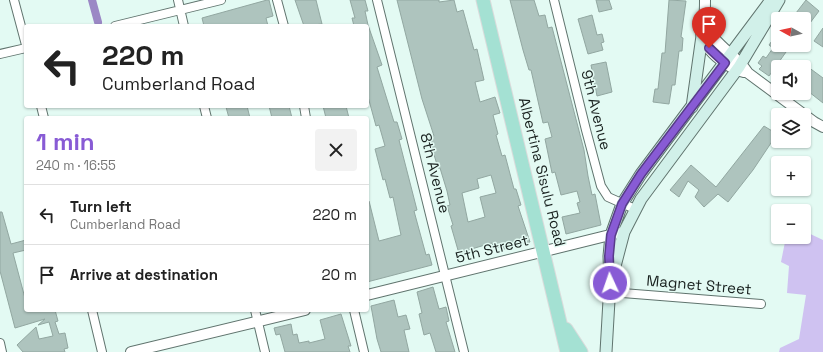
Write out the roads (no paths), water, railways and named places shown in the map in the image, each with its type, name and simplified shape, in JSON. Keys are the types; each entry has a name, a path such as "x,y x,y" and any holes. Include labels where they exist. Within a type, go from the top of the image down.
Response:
{"main road":[{"name":"Albertina Sisulu Road","path":"483,0 567,352"},
{"path":"606,352 610,287 609,256 611,235 622,204 641,174 771,0"},
{"path":"610,287 624,232 635,209 695,124 739,67 779,0"},
{"path":"692,107 702,36"},
{"path":"559,317 581,352"}],"street":[{"path":"14,0 24,39"},
{"path":"178,0 184,24"},
{"path":"124,24 222,0"},
{"path":"278,0 284,24"},
{"name":"8th Avenue","path":"377,0 464,352"},
{"name":"9th Avenue","path":"554,0 598,177 604,192 608,197 635,209"},
{"path":"705,0 704,20 701,27 702,36 709,48 748,73 814,122 823,126"},
{"path":"704,20 712,38 728,59"},
{"path":"0,54 24,48"},
{"name":"5th Street","path":"369,294 624,232"},
{"name":"Magnet Street","path":"610,287 761,304"},
{"path":"92,312 102,352"},
{"path":"256,312 265,352"},
{"path":"132,352 297,312"},
{"path":"354,312 364,352"},
{"path":"0,343 2,352"}],"waterway":[{"path":"92,0 98,22"}]}
